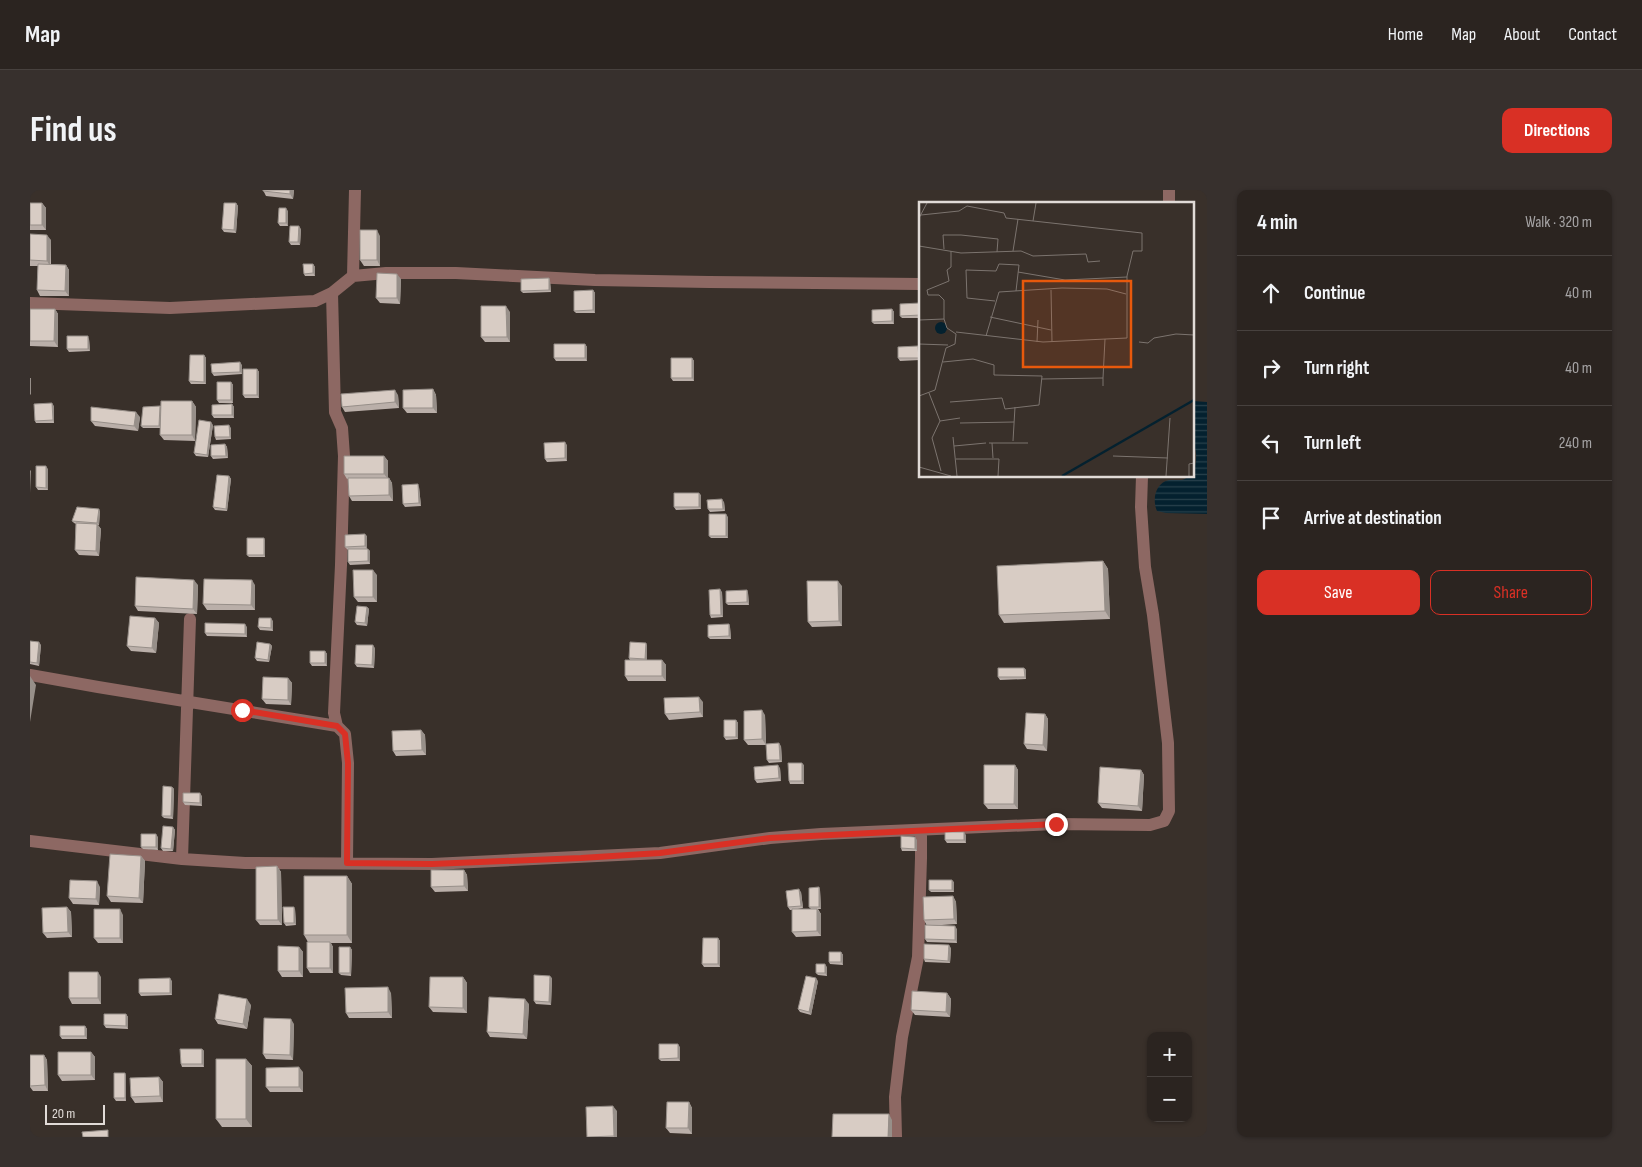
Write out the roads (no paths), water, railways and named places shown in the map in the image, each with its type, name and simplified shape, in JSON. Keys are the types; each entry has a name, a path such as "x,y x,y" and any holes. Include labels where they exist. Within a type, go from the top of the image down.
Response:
{"street":[{"path":"353,276 355,190"},
{"path":"30,303 170,308 315,301 332,293 353,276 386,273 456,273 614,280 919,284"},
{"path":"332,293 335,412 342,428 344,456 341,574 334,714 337,726 345,734 348,763 347,863"},
{"path":"30,841 182,859 246,863 432,864 660,853 770,838 1056,824 1150,825 1164,822 1169,811 1168,743 1154,615 1145,567 1141,507 1142,478"},
{"path":"182,859 190,619"},
{"path":"30,675 337,726"},
{"path":"896,1137 895,1097 901,1046 918,957 920,830"}],"water":[{"path":"1194,401 1207,402 1207,514 1157,511 1155,502 1156,492 1164,482 1194,478"}]}
